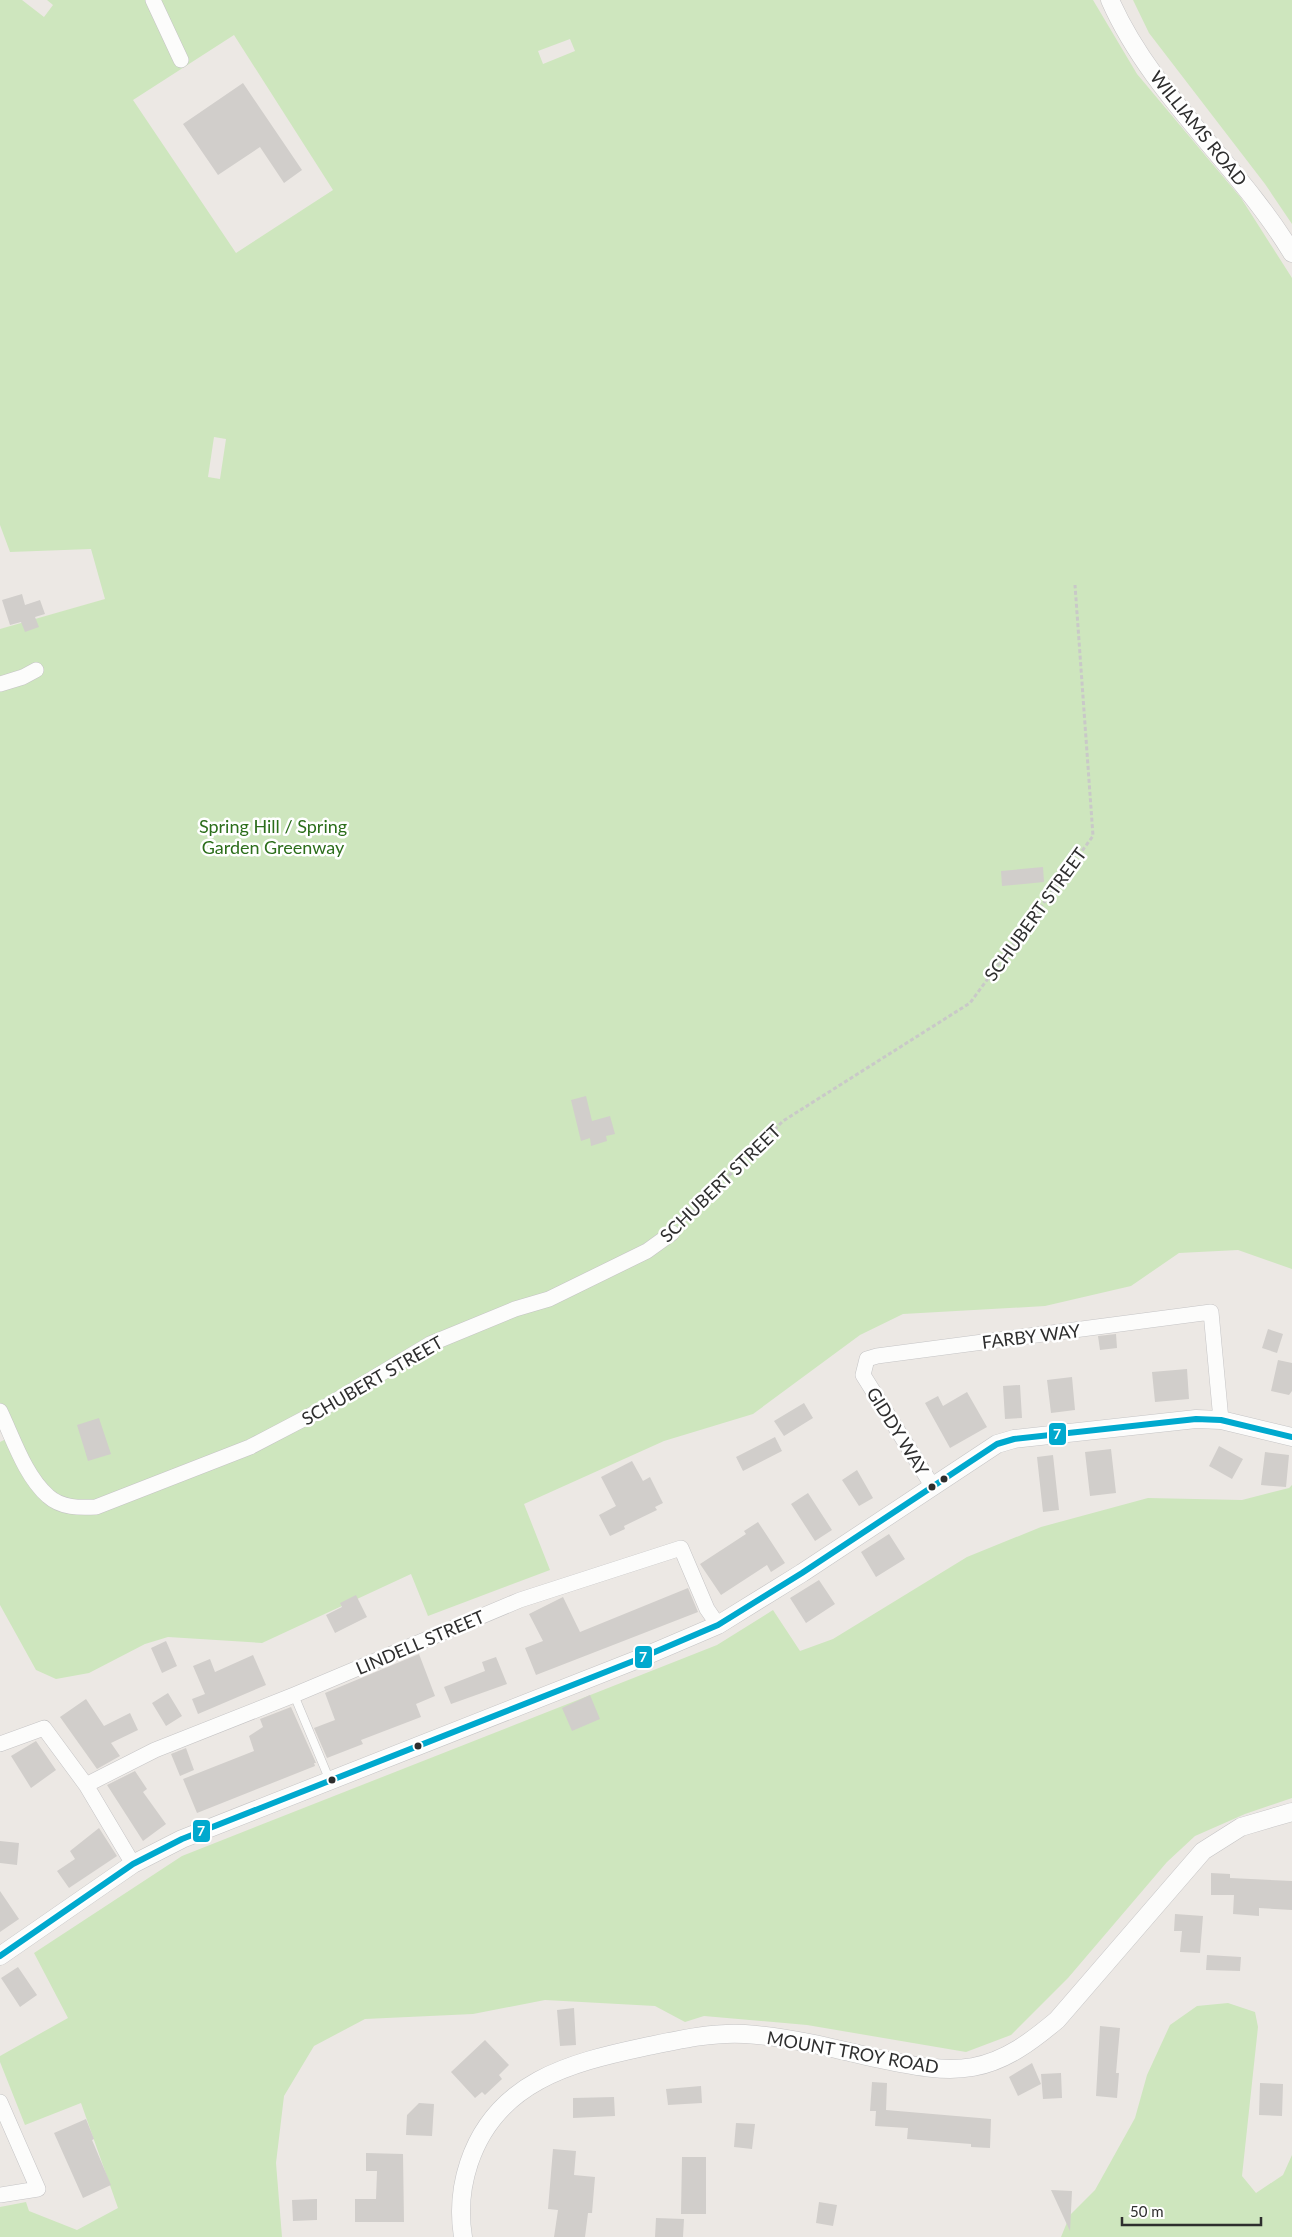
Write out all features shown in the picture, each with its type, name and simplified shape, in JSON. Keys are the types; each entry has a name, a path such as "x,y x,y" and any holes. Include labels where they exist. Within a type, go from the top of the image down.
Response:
{"street":[{"path":"153,0 181,60"},
{"name":"WILLIAMS ROAD","path":"1110,0 1122,26 1158,79 1241,180 1274,223 1292,253"},
{"path":"0,684 23,677 36,670"},
{"name":"SCHUBERT STREET","path":"0,1411 33,1478 48,1496 60,1503 78,1508 96,1507 250,1447 315,1413 430,1344 515,1309 549,1299 648,1250 672,1234"},
{"name":"FARBY WAY","path":"863,1375 867,1359 876,1356 1211,1312 1221,1420"},
{"name":"GIDDY WAY","path":"863,1375 933,1487"},
{"path":"0,1956 134,1864 182,1839 636,1660 718,1625 997,1444 1014,1439 1151,1423 1221,1420 1292,1437"},
{"name":"LINDELL STREET","path":"86,1785 155,1750 294,1695 520,1600 681,1548 707,1609 718,1625"},
{"path":"0,1744 44,1728 86,1785 134,1864"},
{"name":"MOUNT TROY ROAD","path":"463,2237 460,2221 463,2181 474,2147 488,2122 505,2103 532,2083 558,2071 618,2052 711,2035 745,2034 801,2042 902,2063 946,2068 973,2067 1003,2058 1029,2044 1057,2020 1203,1851 1241,1827 1292,1812"},
{"path":"0,2102 38,2189 0,2196"}],"lane":[{"path":"294,1695 330,1781"}],"path":[{"name":"SCHUBERT STREET","path":"672,1234 783,1121 970,1003 1093,836 1075,586"}],"green space":[{"name":"Spring Hill / Spring Garden Greenway","path":"0,0 22,0 44,17 53,5 47,0 1093,0 1137,74 1241,198 1292,278 1292,1269 1238,1250 1179,1253 1131,1286 1045,1306 903,1314 860,1335 753,1414 664,1441 524,1504 550,1570 428,1616 411,1574 262,1643 168,1637 145,1644 89,1673 56,1679 36,1670 0,1605 0,1442 6,1439 0,1426 0,629 105,599 91,549 10,552 0,525","holes":["234,35 333,190 236,253 133,100","570,39 575,51 543,64 538,51","214,437 226,439 220,479 208,477"]},
{"path":"1133,0 1292,0 1292,224 1265,184 1149,33"},
{"path":"1292,1485 1292,1798 1245,1814 1195,1836 1167,1862 1068,1978 1011,2035 966,2052 807,2025 704,2016 685,2022 655,2006 545,2000 473,2014 365,2019 314,2046 284,2096 276,2163 282,2237 0,2237 0,2207 26,2202 29,2211 77,2230 118,2208 81,2103 25,2125 0,2062 0,2056 68,2018 34,1953 182,1856 717,1645 773,1610 800,1651 833,1639 967,1557 1041,1527 1148,1498 1242,1500 1289,1488"},
{"path":"1228,2003 1255,2012 1258,2027 1242,2176 1256,2193 1283,2175 1292,2155 1292,2237 1061,2237 1070,2215 1095,2190 1135,2118 1147,2075 1170,2025 1197,2006"}],"building":[{"path":"243,83 302,170 284,183 260,147 218,175 183,124"},
{"path":"22,594 25,605 40,600 45,614 35,617 39,627 25,632 21,622 10,625 2,600"},
{"path":"1043,867 1044,882 1002,886 1001,871"},
{"path":"586,1096 592,1121 610,1116 615,1134 606,1136 607,1141 591,1146 590,1138 581,1141 571,1100"},
{"path":"1268,1329 1283,1334 1277,1353 1262,1348"},
{"path":"1116,1334 1117,1348 1100,1350 1098,1336"},
{"path":"1278,1360 1292,1363 1292,1391 1289,1395 1271,1391"},
{"path":"1187,1369 1189,1399 1155,1402 1152,1372"},
{"path":"1072,1377 1075,1410 1051,1413 1047,1380"},
{"path":"1020,1385 1022,1418 1005,1419 1003,1386"},
{"path":"967,1392 987,1427 950,1448 925,1403 938,1396 943,1406"},
{"path":"804,1403 813,1418 784,1436 774,1421"},
{"path":"99,1418 111,1454 88,1461 77,1425"},
{"path":"775,1437 782,1451 743,1471 736,1457"},
{"path":"1219,1446 1243,1459 1232,1479 1209,1466"},
{"path":"1111,1449 1116,1493 1090,1496 1085,1452"},
{"path":"1265,1452 1289,1455 1286,1487 1261,1485"},
{"path":"1053,1455 1059,1510 1043,1512 1037,1457"},
{"path":"632,1461 643,1481 650,1477 663,1503 655,1507 657,1510 624,1526 625,1529 610,1536 599,1515 616,1506 601,1477"},
{"path":"857,1470 873,1498 859,1506 842,1480"},
{"path":"808,1493 832,1530 815,1541 791,1504"},
{"path":"758,1522 785,1563 771,1572 767,1565 721,1595 700,1564 746,1534 744,1531"},
{"path":"889,1534 905,1559 876,1577 861,1552"},
{"path":"819,1580 835,1604 806,1623 790,1598"},
{"path":"688,1588 698,1612 536,1675 525,1648 543,1641 529,1614 563,1597 580,1632"},
{"path":"356,1595 367,1617 335,1633 326,1615 342,1607 340,1603"},
{"path":"166,1641 177,1666 162,1673 151,1648"},
{"path":"419,1654 435,1696 416,1704 421,1717 361,1740 363,1744 327,1758 314,1728 335,1720 325,1693"},
{"path":"253,1655 266,1685 198,1714 192,1699 205,1694 193,1666 210,1659 215,1672"},
{"path":"496,1657 507,1684 451,1704 444,1687 485,1671 482,1662"},
{"path":"168,1693 182,1716 166,1726 152,1703"},
{"path":"590,1695 600,1719 572,1731 562,1708"},
{"path":"86,1699 104,1726 130,1713 138,1730 111,1743 120,1756 97,1769 60,1717"},
{"path":"291,1707 316,1763 314,1763 315,1766 197,1813 183,1779 254,1751 249,1736 263,1727 260,1719"},
{"path":"36,1741 56,1770 31,1788 11,1756"},
{"path":"186,1748 194,1770 180,1776 171,1754"},
{"path":"135,1771 147,1789 143,1792 166,1824 143,1841 107,1785"},
{"path":"99,1828 117,1856 69,1888 57,1871 75,1859 70,1851"},
{"path":"0,1841 19,1843 17,1865 0,1863"},
{"path":"1211,1873 1230,1874 1230,1878 1292,1881 1292,1910 1259,1908 1259,1916 1233,1914 1234,1895 1211,1895"},
{"path":"0,1891 19,1919 0,1932"},
{"path":"1175,1914 1203,1916 1200,1953 1180,1952 1182,1931 1174,1931"},
{"path":"1207,1955 1241,1957 1240,1971 1206,1970"},
{"path":"18,1967 37,1995 20,2007 1,1978"},
{"path":"574,2008 576,2045 560,2046 557,2010"},
{"path":"1100,2026 1120,2028 1116,2073 1119,2073 1117,2098 1096,2096"},
{"path":"485,2040 509,2065 499,2075 502,2079 485,2095 482,2092 475,2098 451,2072"},
{"path":"1032,2063 1041,2084 1018,2096 1009,2077"},
{"path":"1061,2073 1062,2098 1043,2099 1041,2074"},
{"path":"872,2082 887,2083 886,2110 991,2119 990,2148 971,2147 971,2144 907,2139 908,2128 875,2126 876,2111 870,2111"},
{"path":"1260,2083 1283,2084 1282,2116 1259,2115"},
{"path":"701,2086 702,2103 668,2105 666,2089"},
{"path":"614,2097 615,2116 573,2118 573,2098"},
{"path":"419,2103 434,2104 432,2136 406,2135 407,2115"},
{"path":"86,2119 94,2139 92,2140 111,2185 83,2198 54,2133"},
{"path":"736,2123 755,2124 752,2149 734,2147"},
{"path":"553,2149 576,2151 574,2175 595,2177 592,2213 588,2213 585,2237 554,2237 558,2210 548,2209"},
{"path":"366,2153 403,2154 404,2222 355,2222 355,2199 376,2199 377,2171 366,2171"},
{"path":"682,2157 706,2157 706,2214 681,2214"},
{"path":"1051,2190 1072,2191 1070,2231"},
{"path":"317,2199 317,2220 293,2221 292,2200"},
{"path":"819,2202 837,2205 833,2226 816,2223"},
{"path":"656,2218 684,2219 683,2237 655,2237"}],"transit line":[{"name":"7","path":"0,1956 133,1864 182,1839 636,1660 718,1625 802,1573 997,1444 1014,1439 1196,1419 1221,1420 1292,1437"}]}
